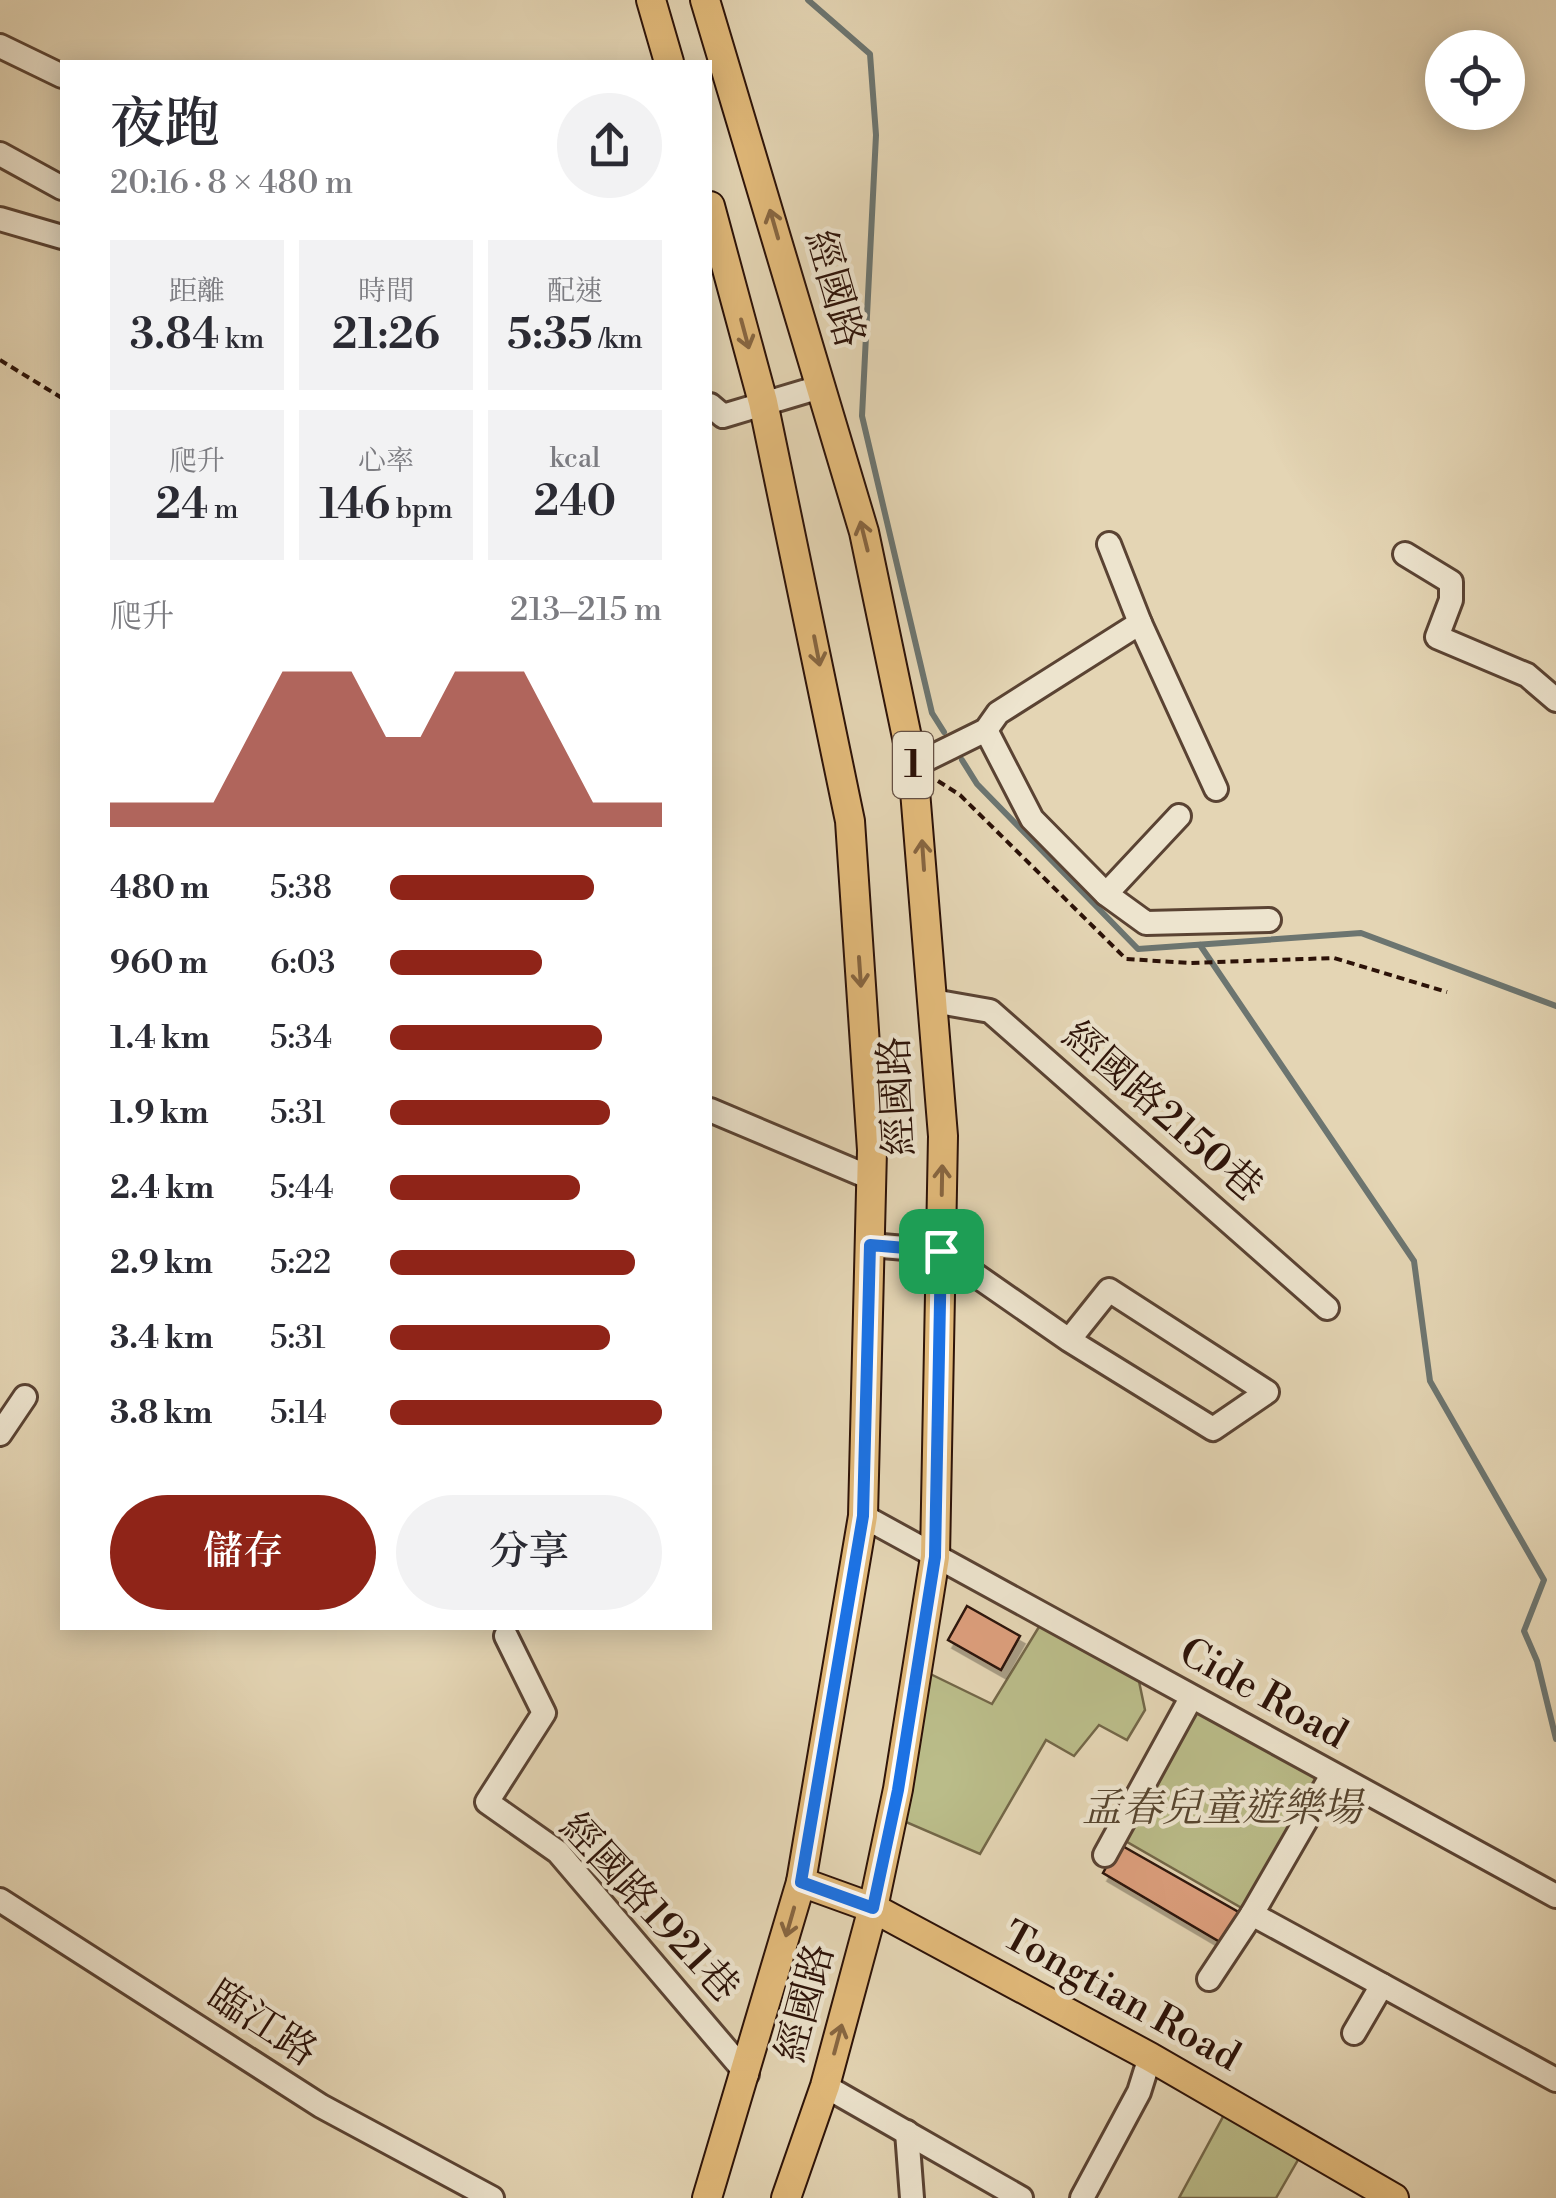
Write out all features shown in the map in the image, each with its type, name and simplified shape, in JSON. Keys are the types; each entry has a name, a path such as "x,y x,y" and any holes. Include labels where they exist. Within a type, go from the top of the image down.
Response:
{"main road":[{"path":"651,0 668,60"},
{"name":"經國路","path":"705,0 864,532 913,766 943,1136 935,1557 898,1790 873,1908 825,2086 786,2198"},
{"name":"經國路","path":"707,2198 801,1882 863,1516 871,1178 850,821 764,402 712,213"},
{"name":"Tongtian Road","path":"801,1882 873,1908 1150,2057 1394,2198"}],"street":[{"path":"0,46 60,75"},
{"path":"0,154 60,187"},
{"path":"2,225 60,233"},
{"path":"714,417 820,387"},
{"path":"1109,544 1216,789"},
{"path":"1405,554 1451,582 1451,600 1437,637 1527,674 1556,700"},
{"path":"913,766 986,730 998,713 1140,622"},
{"path":"986,730 1032,819 1106,894 1146,923 1270,920"},
{"path":"1106,894 1180,816"},
{"name":"經國路2150巷","path":"933,1001 990,1012 1327,1308"},
{"path":"712,1111 871,1178"},
{"path":"870,1245 941,1251 1069,1340 1214,1429 1267,1392 1109,1290 1069,1340"},
{"path":"0,1434 25,1398"},
{"name":"Cide Road","path":"863,1516 1556,1896"},
{"name":"經國路1921巷","path":"506,1636 544,1714 487,1802 558,1852 747,2074"},
{"path":"1105,1855 1191,1698"},
{"path":"1210,1979 1332,1775"},
{"name":"臨江路","path":"0,1900 321,2106 492,2198"},
{"path":"1252,1914 1556,2080"},
{"path":"1354,2033 1382,1985"},
{"path":"1082,2198 1139,2092 1150,2057"},
{"path":"825,2086 1016,2196"},
{"path":"907,2132 912,2198"}],"path":[{"path":"0,360 60,397"}],"green space":[{"path":"1045,1617 1136,1667 1145,1710 1127,1740 1099,1725 1074,1756 1046,1740 980,1854 892,1816 918,1668 992,1704"},
{"name":"孟春兒童遊樂場","path":"1193,1711 1322,1780 1247,1911 1122,1839"},
{"path":"1231,2102 1306,2146 1276,2198 1179,2198"}],"building":[{"path":"967,1606 1020,1636 1001,1670 948,1640"},
{"path":"1119,1844 1242,1914 1225,1945 1103,1873"}],"waterway":[{"path":"808,0 870,54 876,135 862,416 932,713 944,732"},
{"path":"962,760 977,784 1138,949 1361,933 1556,1006"},
{"path":"1200,945 1414,1261 1430,1381 1544,1580 1524,1631 1537,1661 1556,1739"}],"route":[{"path":"870,1245 941,1251 935,1557 898,1790 873,1908 801,1882 863,1516 870,1245"}]}
